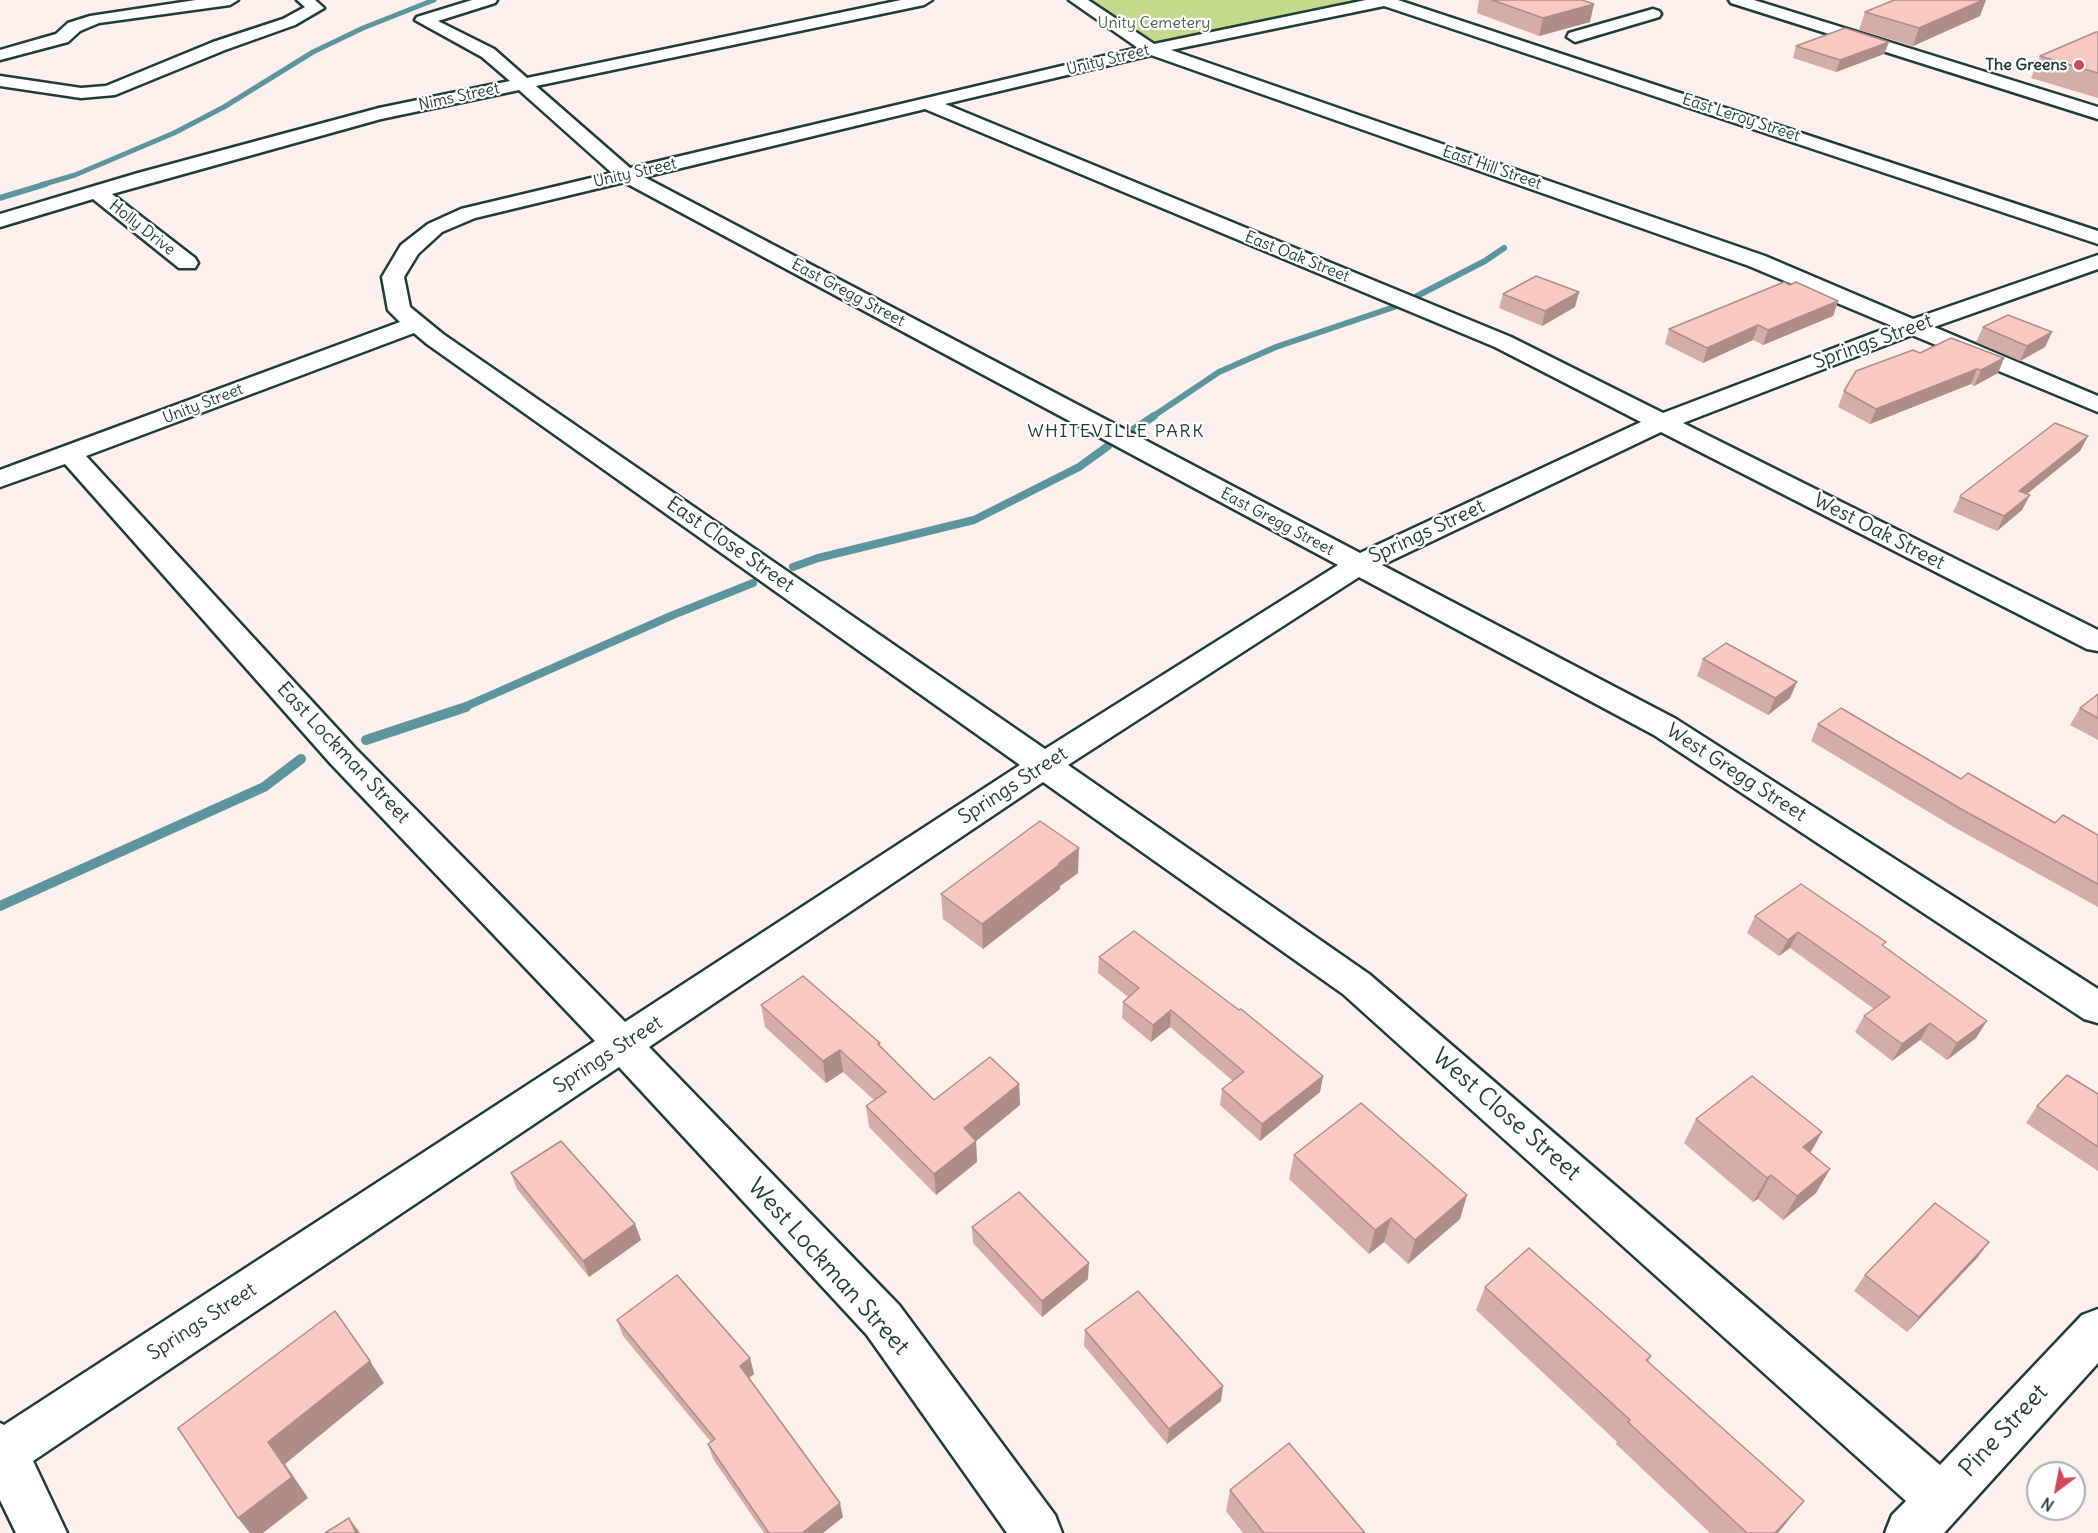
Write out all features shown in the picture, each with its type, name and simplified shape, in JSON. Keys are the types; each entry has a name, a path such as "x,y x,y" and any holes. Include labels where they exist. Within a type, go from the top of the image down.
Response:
{"street":[{"path":"0,55 62,38 74,27 96,19 230,0"},
{"path":"0,81 81,93 109,91 219,46 289,22 316,8 305,0"},
{"name":"East Gregg Street","path":"489,0 423,20 456,34 488,53 626,175 1358,565"},
{"name":"Nims Street","path":"0,221 214,158 379,114 924,0"},
{"name":"East Hill Street","path":"1077,0 1151,49 1756,261 2098,405"},
{"name":"Unity Street","path":"417,324 399,310 393,277 409,250 435,228 468,213 1151,49 1385,0"},
{"name":"East Leroy Street","path":"1385,0 2098,238"},
{"path":"1737,0 2098,113"},
{"path":"1604,12 1621,23"},
{"path":"1575,37 1653,14"},
{"name":"East Oak Street","path":"928,104 1503,342 1661,422"},
{"name":"Holly Drive","path":"97,192 187,263"},
{"name":"Springs Street","path":"2,1450 623,1045 1044,765 1358,565 1661,422 1912,327 2098,262"},
{"name":"Unity Street","path":"0,479 417,324"},
{"name":"East Close Street","path":"417,324 1044,765"},
{"name":"West Oak Street","path":"1661,422 2098,642"},
{"name":"East Lockman Street","path":"70,454 343,756 623,1045"},
{"name":"West Gregg Street","path":"1358,565 1665,727 2098,1008"},
{"name":"West Close Street","path":"1044,765 1356,984 1941,1499"},
{"name":"West Lockman Street","path":"623,1045 883,1320 1037,1533"},
{"name":"Pine Street","path":"1910,1533 2098,1330"},
{"path":"2,1450 42,1533"}],"green space":[{"name":"Unity Cemetery","path":"1080,0 1384,0 1152,48"}],"building":[{"path":"1492,0 1582,0 1594,4 1543,18"},
{"path":"1894,0 1983,0 1919,28 1865,12"},
{"path":"1845,28 1889,42 1840,60 1796,46"},
{"path":"2098,32 2098,73 2040,56"},
{"path":"1536,276 1579,292 1545,311 1503,294"},
{"path":"1784,282 1790,285 1796,282 1838,301 1768,330 1758,325 1707,348 1669,329"},
{"path":"2008,315 2052,332 2027,346 1983,327"},
{"path":"1951,338 2004,358 1981,370 1977,369 1876,409 1844,391 1856,371 1913,350 1920,353"},
{"path":"2055,423 2088,436 2019,491 2030,495 2004,516 1960,497 1961,495"},
{"path":"1726,643 1797,682 1775,698 1703,659"},
{"path":"2098,694 2098,718 2080,708"},
{"path":"1841,708 1961,779 1968,773 2055,823 2063,815 2098,835 2098,884 1961,809 1818,724"},
{"path":"1040,821 1079,848 982,924 941,894"},
{"path":"1801,884 1886,942 1882,945 1987,1021 1957,1043 1930,1023 1902,1044 1864,1016 1890,997 1798,932 1788,940 1755,916"},
{"path":"1134,931 1239,1010 1241,1009 1323,1076 1262,1124 1222,1089 1244,1072 1171,1010 1153,1025 1123,1002 1139,988 1099,957"},
{"path":"803,976 880,1043 878,1044 934,1100 990,1057 1019,1084 964,1128 976,1141 934,1174 866,1106 886,1092 840,1050 823,1061 761,1005"},
{"path":"2067,1075 2098,1094 2098,1147 2037,1106"},
{"path":"1752,1076 1822,1132 1803,1147 1830,1169 1797,1196 1771,1175 1767,1178 1696,1119"},
{"path":"1361,1103 1467,1195 1415,1240 1391,1218 1375,1230 1294,1155"},
{"path":"561,1141 635,1224 583,1261 511,1173"},
{"path":"1019,1192 1089,1263 1042,1301 972,1227"},
{"path":"1935,1203 1989,1242 1919,1317 1865,1275"},
{"path":"1529,1248 1651,1356 1646,1360 1804,1501 1775,1533 1747,1533 1628,1422 1630,1420 1485,1287"},
{"path":"677,1275 750,1358 740,1366 840,1503 802,1533 769,1533 708,1444 715,1439 617,1320"},
{"path":"1138,1291 1223,1386 1169,1429 1085,1330"},
{"path":"335,1311 370,1361 268,1442 292,1477 238,1518 178,1428"},
{"path":"1289,1443 1365,1533 1264,1533 1230,1490"},
{"path":"349,1518 356,1533 325,1533"}],"waterway":[{"path":"41,185 75,175 174,133 224,107 313,52 363,28 434,0"},
{"path":"0,198 46,184"},
{"path":"1417,296 1485,261 1504,248"},
{"path":"1152,417 1219,372 1276,347 1397,306"},
{"path":"1133,430 1154,416"},
{"path":"793,567 818,558 974,520 1079,467 1108,446"},
{"path":"462,708 673,615 753,583"},
{"path":"366,740 466,707"},
{"path":"0,906 264,787 301,759"}],"place":[{"name":"The Greens","path":"2079,65"}],"district":[{"name":"WHITEVILLE PARK","path":"1116,432"}]}
